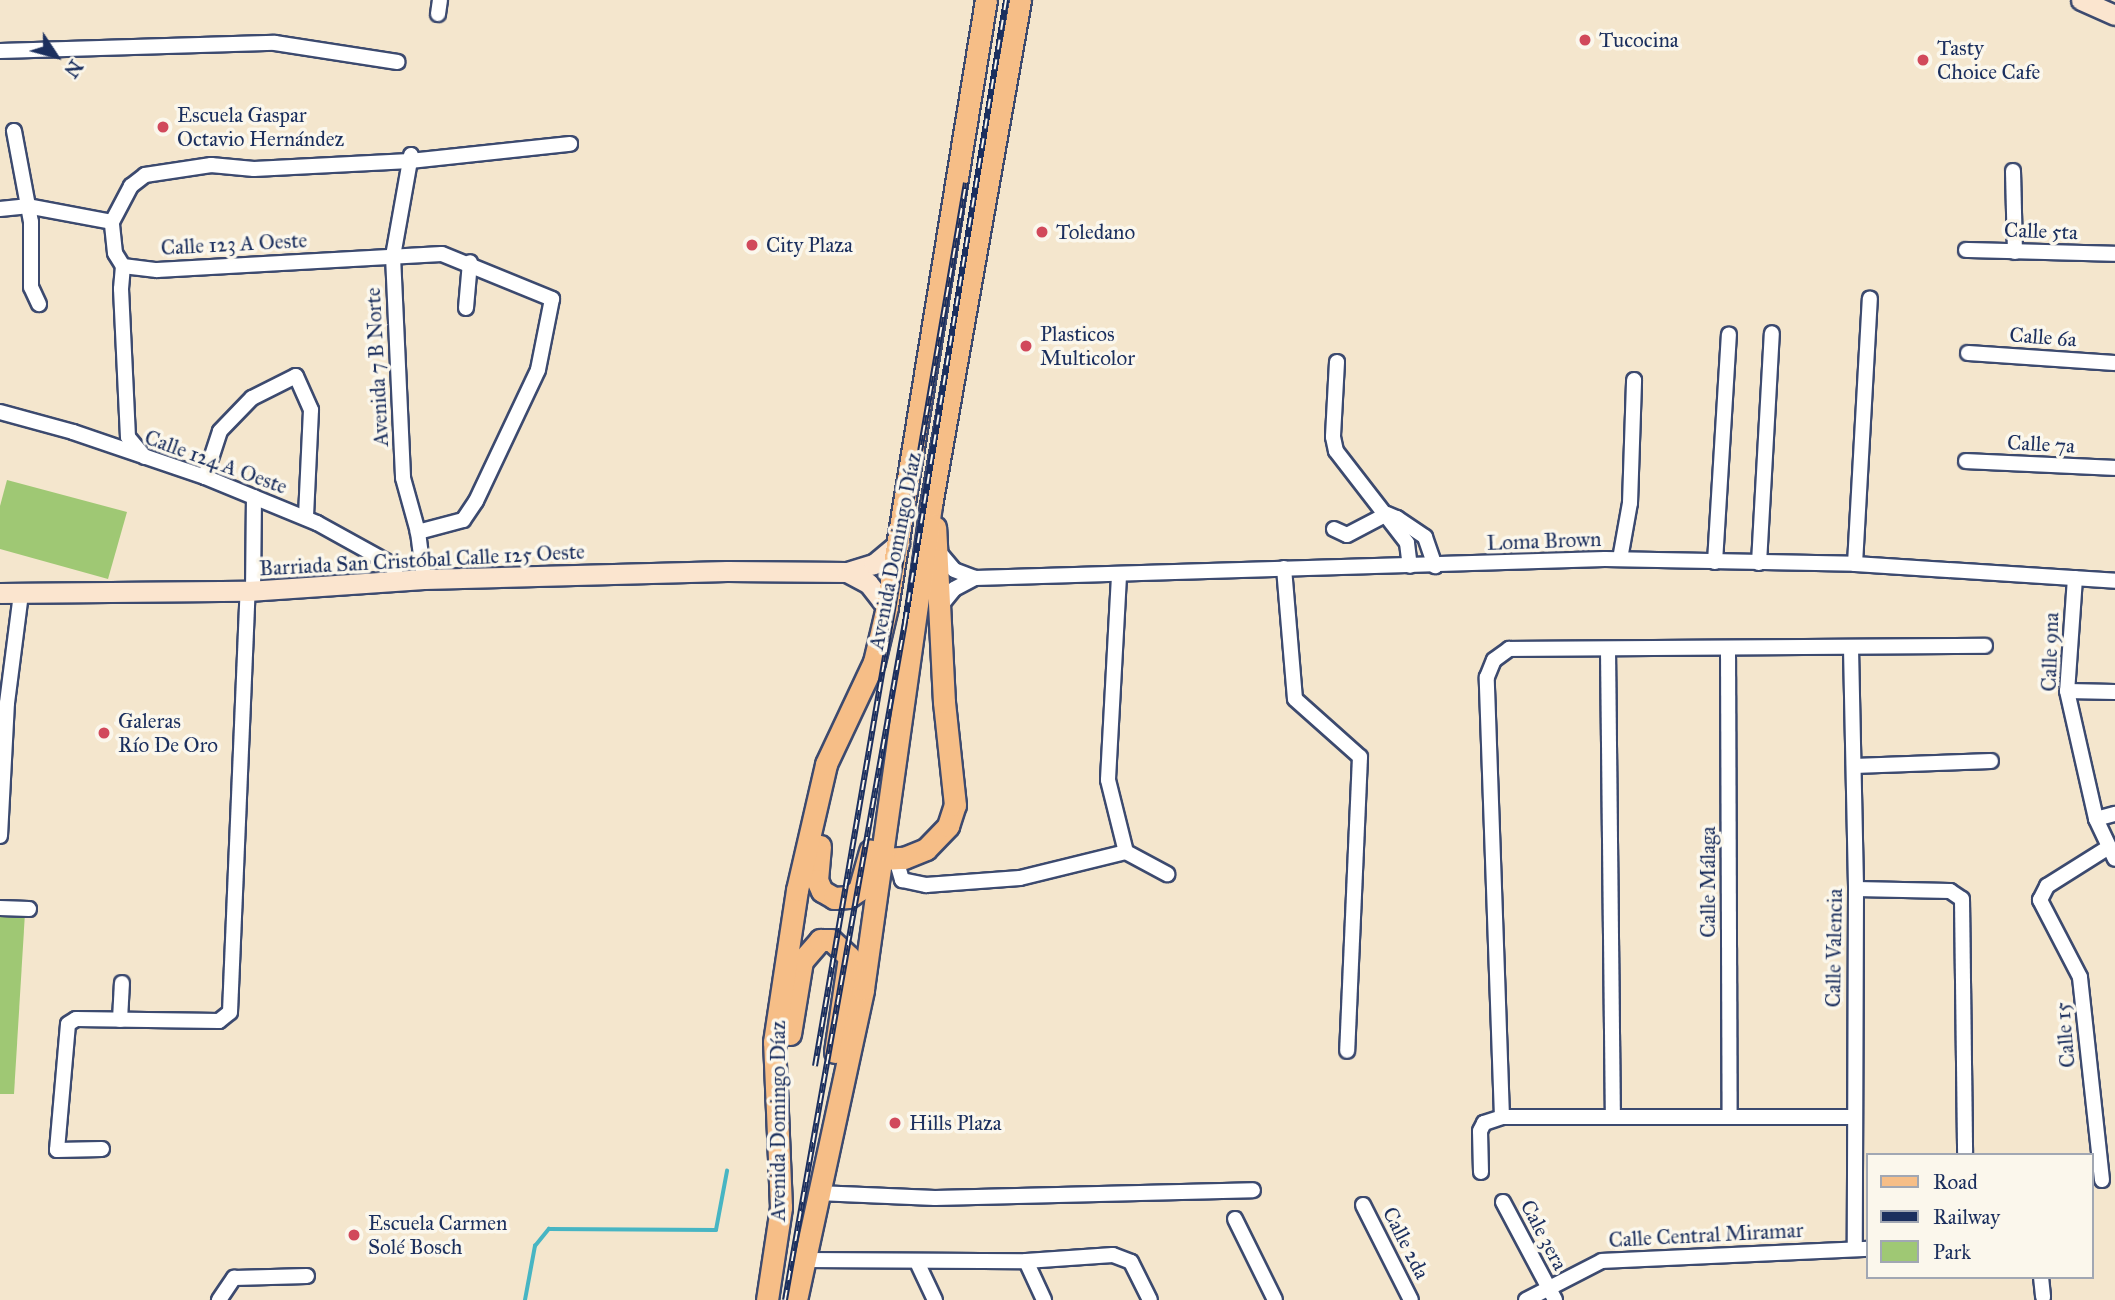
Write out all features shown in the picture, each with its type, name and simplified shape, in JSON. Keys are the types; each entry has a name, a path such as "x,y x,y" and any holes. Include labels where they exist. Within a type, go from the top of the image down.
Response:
{"main road":[{"name":"Avenida Domingo Díaz","path":"767,1300 781,1207 774,1042 797,890 826,764 874,662 887,607 986,0"},
{"name":"Avenida Domingo Díaz","path":"796,1300 889,859 904,693 931,505 1020,0"},
{"path":"889,859 933,843 948,826 955,805 944,702 939,552 931,505"},
{"path":"847,717 816,866 822,891 834,898 849,897 859,890 866,876 879,791 904,693"},
{"path":"779,1119 802,961 820,940 842,946 849,957 835,1051 838,1096"}],"street":[{"path":"2081,0 2115,15"},
{"path":"0,51 275,43 398,62"},
{"path":"14,131 27,206 32,287 39,304"},
{"path":"145,457 128,437 121,289 124,266 115,253 112,222 131,186 145,175 211,165 254,169 570,144"},
{"name":"Avenida 7 B Norte","path":"411,156 393,257 403,478 418,532 424,579"},
{"path":"2013,171 2015,252"},
{"path":"0,209 27,206 112,222"},
{"name":"Calle 5ta","path":"1966,250 2115,254"},
{"name":"Calle 123 A Oeste","path":"124,266 157,270 442,254 470,262 552,299 538,370 476,501 463,520 418,532"},
{"path":"466,308 470,262"},
{"path":"1855,564 1870,298"},
{"path":"1759,563 1772,333"},
{"path":"1715,562 1729,334"},
{"name":"Calle 6a","path":"1968,353 2115,363"},
{"path":"1337,362 1333,437 1336,450 1407,543 1410,566"},
{"path":"205,477 220,431 252,398 296,376 311,410 306,518"},
{"path":"1620,559 1630,503 1634,380"},
{"name":"Calle 124 A Oeste","path":"0,412 205,477 306,518 391,564 399,581"},
{"name":"Calle 7a","path":"1966,461 2115,468"},
{"path":"102,1149 57,1150 64,1032 76,1019 219,1021 230,1012 254,497"},
{"path":"1334,530 1347,535 1387,514"},
{"path":"1387,514 1417,527 1435,566"},
{"name":"Barriada San Cristóbal Calle 125 Oeste","path":"0,593 251,591 424,579 847,572 874,564 899,543"},
{"path":"939,552 954,570 975,578"},
{"name":"Loma Brown","path":"975,578 1119,576 1284,568 1620,559 1855,564 2115,580"},
{"path":"1284,568 1295,699 1360,757 1347,1051"},
{"path":"847,572 868,583 887,607"},
{"path":"1119,576 1108,780 1126,852"},
{"path":"942,604 954,589 975,578"},
{"name":"Calle 9na","path":"2075,578 2067,691 2096,819 2112,853"},
{"path":"0,836 7,703 21,594"},
{"path":"1502,1118 1487,677 1494,660 1509,649 1985,646"},
{"name":"Calle Valencia","path":"1851,648 1856,888 1852,1117 1862,1249"},
{"path":"1608,649 1614,1116"},
{"name":"Calle Málaga","path":"1728,649 1730,1116"},
{"path":"2067,691 2115,692"},
{"path":"1854,766 1991,761"},
{"path":"2096,819 2115,814"},
{"path":"889,859 902,880 926,885 1020,878 1126,852 1167,874"},
{"name":"Calle 15","path":"2102,1180 2080,977 2040,900 2048,886 2112,853"},
{"path":"1856,888 1950,891 1962,899 1965,1152"},
{"path":"0,908 29,909"},
{"path":"120,1020 122,984"},
{"path":"1481,1172 1480,1130 1484,1123 1502,1118 1852,1117"},
{"path":"816,1197 930,1203 935,1198 1253,1190"},
{"name":"Cale 3era","path":"1503,1202 1552,1294"},
{"name":"Calle 2da","path":"1363,1205 1411,1300"},
{"path":"1236,1219 1275,1300"},
{"name":"Calle Central Miramar","path":"1526,1300 1552,1294 1602,1261 1862,1249"},
{"path":"805,1260 1026,1261 1113,1255 1130,1262 1150,1300"},
{"path":"1026,1261 1044,1300"},
{"path":"917,1262 935,1300"},
{"path":"219,1300 234,1278 307,1276"},
{"path":"2041,1279 2043,1297"}],"green space":[{"path":"7,480 127,512 108,579 0,549 0,506"},
{"path":"0,912 25,913 14,1094 0,1094"}],"waterway":[{"path":"525,1300 535,1246 549,1229 716,1230 727,1171"}],"railway":[{"path":"785,1300 905,622 1006,0"},
{"path":"815,1066 966,183"}],"place":[{"name":"Tucocina","path":"1585,40"},
{"name":"Tasty Choice Cafe","path":"1923,60"},
{"name":"Escuela Gaspar Octavio Hernández","path":"163,127"},
{"name":"Toledano","path":"1042,232"},
{"name":"City Plaza","path":"752,245"},
{"name":"Plasticos Multicolor","path":"1026,346"},
{"name":"Galeras Río De Oro","path":"104,733"},
{"name":"Hills Plaza","path":"895,1123"},
{"name":"Escuela Carmen Solé Bosch","path":"354,1235"}]}
